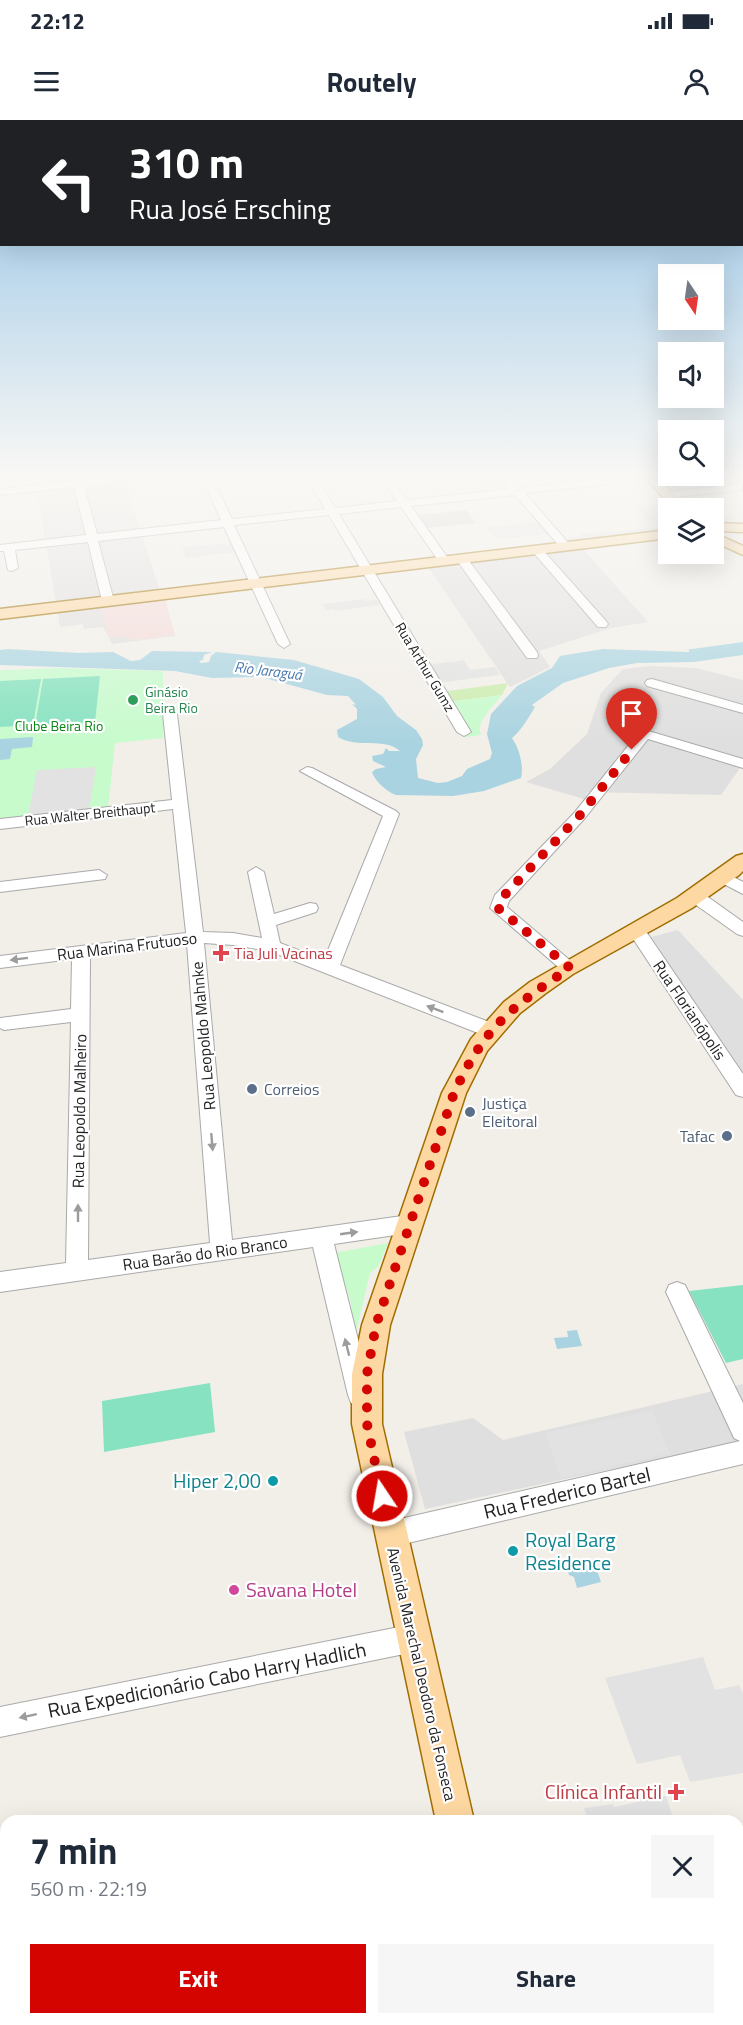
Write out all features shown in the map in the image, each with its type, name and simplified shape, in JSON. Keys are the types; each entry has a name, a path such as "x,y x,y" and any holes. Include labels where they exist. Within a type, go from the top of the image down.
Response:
{"main road":[{"path":"0,614 394,567"},
{"name":"Avenida Marechal Deodoro da Fonseca","path":"454,1815 367,1424 367,1374 376,1325 454,1093 465,1070 490,1030 529,995 570,968 695,896 743,860"}],"street":[{"path":"99,567 108,601"},
{"path":"249,567 284,644"},
{"name":"Rua Arthur Gumz","path":"365,567 464,732"},
{"path":"468,567 532,655"},
{"path":"552,567 602,624"},
{"path":"652,683 743,709"},
{"name":"Rua Leopoldo Mahnke","path":"170,714 195,937 222,1251"},
{"path":"570,968 498,908 501,899 580,815 645,734 743,764"},
{"path":"307,771 391,814 330,968"},
{"name":"Rua Walter Breithaupt","path":"0,824 180,804"},
{"path":"256,872 272,946"},
{"path":"0,887 99,875"},
{"path":"722,876 743,889"},
{"path":"695,896 743,930"},
{"path":"266,922 310,908"},
{"name":"Rua Florianópolis","path":"637,931 743,1090"},
{"name":"Rua Marina Frutuoso","path":"0,962 214,936 272,946 490,1030"},
{"name":"Rua Leopoldo Malheiro","path":"77,1271 81,951"},
{"path":"4,1023 80,1014"},
{"name":"Rua Barão do Rio Branco","path":"0,1282 409,1224"},
{"path":"321,1236 367,1424"},
{"path":"677,1292 743,1447"},
{"name":"Rua Frederico Bartel","path":"391,1534 743,1447"},
{"name":"Rua Expedicionário Cabo Harry Hadlich","path":"0,1722 414,1638"}],"shaded area":[{"path":"50,567 152,567 175,636 112,644 103,627 84,629 83,624 60,627"},
{"path":"428,567 599,567 648,622 611,628 539,651 550,667 510,687"},
{"path":"165,599 175,635 139,640 122,636 109,638 100,606"},
{"path":"365,599 366,601 376,600 380,605 335,611 334,609 326,610 323,604"},
{"path":"464,660 470,670 495,667 500,675 438,683 427,665"},
{"path":"650,666 696,668 743,680 743,764 721,795 588,792 584,799 526,782 550,769 587,734 601,693 623,669"},
{"path":"96,767 89,810 28,816 37,770"},
{"path":"678,930 743,1000 743,1073 651,937"},
{"path":"743,1384 743,1441 425,1509 404,1432 473,1418 503,1440"},
{"path":"652,1411 670,1453 561,1478 545,1433"},
{"path":"703,1657 715,1690 739,1685 743,1693 743,1773 690,1782 680,1755 637,1764 605,1678"},
{"path":"666,1796 672,1815 586,1815 584,1808 613,1804 614,1807"}],"green space":[{"name":"Clube Beira Rio","path":"61,668 163,671 163,738 115,743 108,808 0,819 0,670"},
{"path":"100,676 95,722 35,725 43,679"},
{"path":"41,679 33,725 0,727 0,681"},
{"path":"508,683 502,695 448,702 441,692"},
{"path":"502,695 483,720 481,735 465,737 447,702"},
{"path":"388,1243 378,1267 370,1273 355,1337 349,1327 352,1308 350,1299 334,1253"},
{"path":"743,1285 743,1359 726,1363 689,1291"},
{"path":"210,1383 215,1432 104,1452 102,1401"}],"water":[{"name":"Rio Jaraguá","path":"743,642 743,655 694,662 637,663 609,668 563,683 532,705 535,707 522,728 512,738 520,757 521,778 484,791 453,796 396,795 381,785 372,772 386,767 373,761 372,756 383,754 386,748 389,751 400,751 386,745 354,742 338,737 337,730 357,719 357,709 352,704 356,705 348,696 327,695 261,677 212,678 175,671 0,665 0,650 8,649 78,653 113,652 131,661 140,660 152,651 212,652 204,655 203,660 199,661 201,663 209,662 211,656 216,652 294,660 359,679 383,697 397,716 416,730 422,739 423,745 416,759 418,778 438,783 462,776 467,769 490,759 492,753 487,734 491,714 517,686 552,668 560,656 603,649 689,652 685,650"},
{"path":"33,737 32,747 12,749 10,759 0,760 0,739"},
{"path":"577,1330 582,1346 557,1349 554,1338 568,1337 567,1331"},
{"path":"575,1563 582,1564 598,1573 601,1582 577,1588 574,1577 569,1575 567,1568"}],"place":[{"name":"Ginásio Beira Rio","path":"133,700"},
{"name":"Tia Juli Vacinas","path":"221,953"},
{"name":"Correios","path":"252,1089"},
{"name":"Justiça Eleitoral","path":"470,1112"},
{"name":"Tafac","path":"727,1136"},
{"name":"Hiper 2,00","path":"273,1481"},
{"name":"Royal Barg Residence","path":"513,1551"},
{"name":"Savana Hotel","path":"234,1590"},
{"name":"Clínica Infantil","path":"676,1792"}],"route":[{"path":"382,1496 367,1424 367,1374 376,1325 454,1093 477,1048 490,1030 529,995 570,968 498,908 501,899 580,815 632,750"}]}
